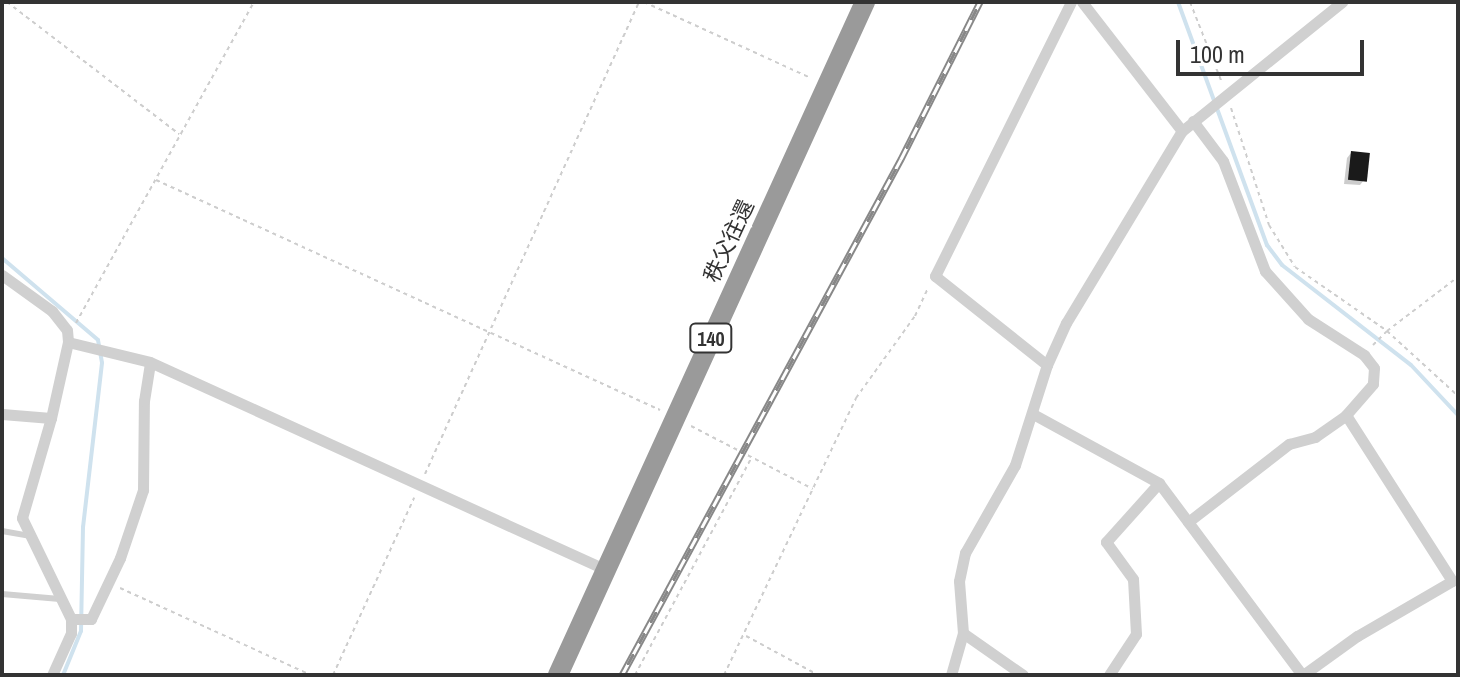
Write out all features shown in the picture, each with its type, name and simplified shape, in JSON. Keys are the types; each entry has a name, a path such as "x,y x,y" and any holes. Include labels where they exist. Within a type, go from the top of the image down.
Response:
{"highway":[{"name":"秩父往還","path":"558,675 865,2"}],"street":[{"path":"1047,365 935,276 1071,2"},
{"path":"1082,2 1182,131"},
{"path":"951,675 963,633 959,581 965,553 1015,465 1047,365 1066,323 1182,131 1342,2"},
{"path":"1188,522 1289,444 1315,437 1346,415 1376,377 1374,368 1364,355 1321,331 1265,271 1223,161 1193,121"},
{"path":"2,275 52,311 67,330 68,342 51,418 22,518 60,599 78,619 91,619 109,583 143,490 144,401 150,362"},
{"path":"68,342 150,362 605,569"},
{"path":"2,414 51,418"},
{"path":"1033,414 1159,483 1302,675 1357,636 1452,581 1346,415"},
{"path":"1109,675 1136,634 1133,579 1106,542 1159,483"},
{"path":"52,675 78,619"},
{"path":"963,633 1023,675"}],"lane":[{"path":"2,531 31,536"},
{"path":"2,594 60,599"}],"path":[{"path":"7,2 180,135"},
{"path":"68,342 254,2"},
{"path":"333,675 639,2"},
{"path":"644,2 827,85"},
{"path":"1190,2 1227,94 1269,225 1286,255 1295,267 1387,331 1458,396"},
{"path":"156,180 675,417 813,489"},
{"path":"724,675 856,398 915,316 935,276"},
{"path":"1364,355 1387,331 1458,277"},
{"path":"635,675 751,458"},
{"path":"109,583 311,675"},
{"path":"745,635 818,675"}],"building":[{"path":"1351,151 1370,153 1367,182 1348,180"}],"waterway":[{"path":"1178,2 1267,245 1282,265 1411,365 1458,415"},
{"path":"2,258 98,340 102,363 83,527 81,631 63,675"}],"railway":[{"path":"622,675 901,159 980,2"}]}
